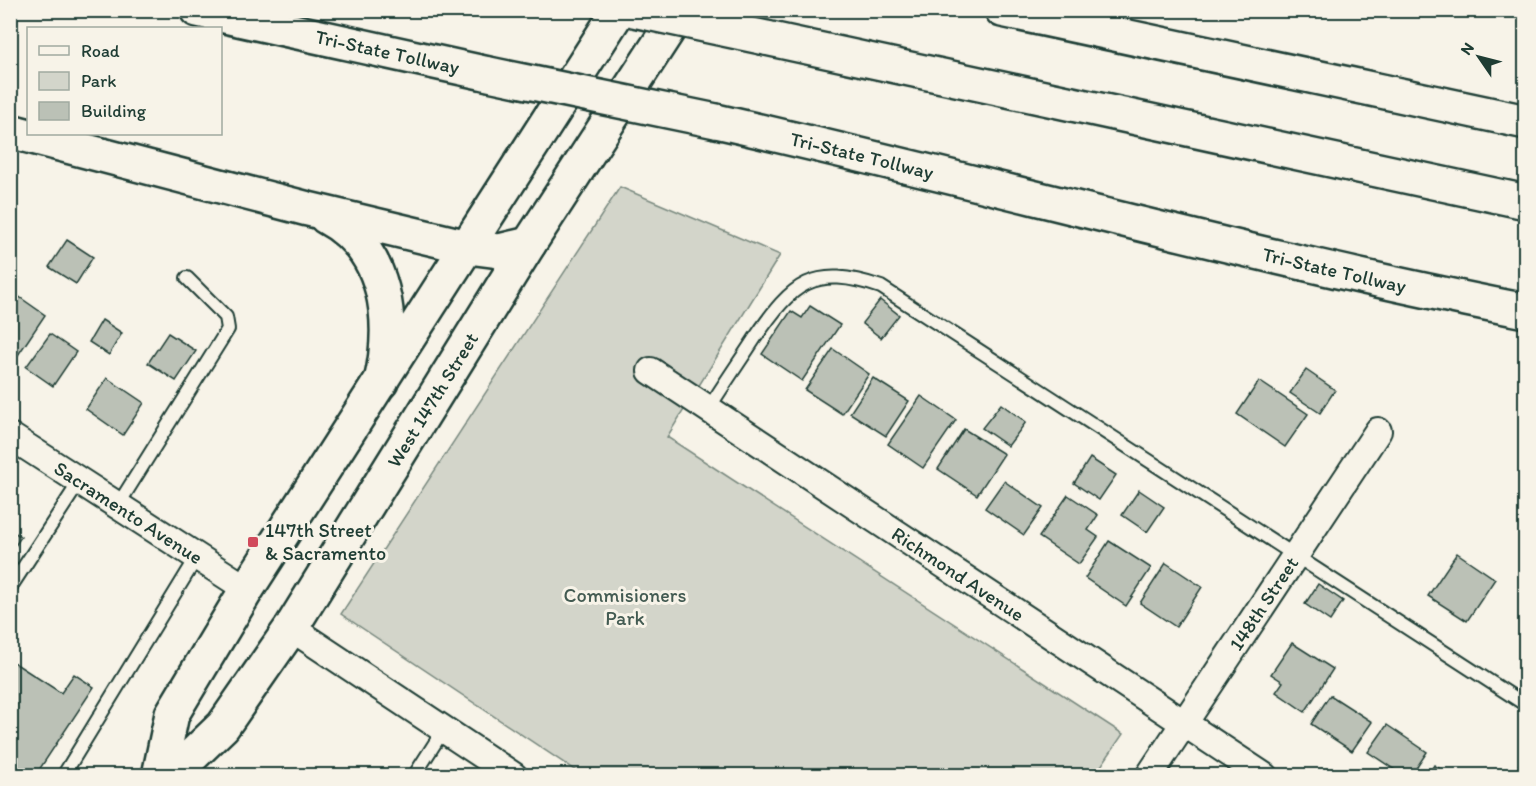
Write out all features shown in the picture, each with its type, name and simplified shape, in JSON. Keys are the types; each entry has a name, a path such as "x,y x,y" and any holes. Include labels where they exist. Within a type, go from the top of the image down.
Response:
{"main road":[{"name":"Tri-State Tollway","path":"197,10 873,156 1407,288 1526,311"},
{"path":"159,776 172,714 247,589 619,10"},
{"path":"634,10 1526,202"},
{"name":"West 147th Street","path":"171,776 223,726 291,628 529,244 681,10"},
{"path":"1002,10 1526,122"},
{"path":"10,131 308,209 468,247 499,250 529,244"},
{"path":"308,209 343,228 376,270 385,295 388,321 381,382"},
{"path":"1407,288 1526,334"}],"street":[{"name":"Richmond Avenue","path":"651,371 1264,776"},
{"name":"148th Street","path":"1149,776 1378,431"},
{"name":"Sacramento Avenue","path":"10,436 247,589"},
{"path":"291,628 514,776"}],"lane":[{"path":"709,408 778,303 796,288 829,277 852,277 881,287 1526,705"},
{"path":"118,506 228,329 226,317 187,278"},
{"path":"10,588 80,481"},
{"path":"63,776 197,556"},
{"path":"414,776 444,729"}],"green space":[{"name":"Commisioners Park","path":"620,187 780,255 667,437 1123,734 1095,775 582,775 341,614"}],"building":[{"path":"67,240 93,257 76,284 49,267"},
{"path":"18,296 45,315 14,361 10,359 10,308"},
{"path":"880,300 899,315 881,338 862,323"},
{"path":"810,306 840,325 802,381 762,354 791,311 802,318"},
{"path":"102,320 122,333 109,355 89,342"},
{"path":"168,333 196,351 176,381 148,363"},
{"path":"50,334 76,352 53,386 26,367"},
{"path":"833,349 869,374 842,414 805,390"},
{"path":"1306,370 1335,390 1320,413 1290,393"},
{"path":"107,378 144,403 123,435 86,409"},
{"path":"873,378 909,401 886,436 850,413"},
{"path":"1259,381 1308,414 1285,447 1237,414"},
{"path":"921,396 956,420 923,468 888,444"},
{"path":"1001,404 1026,422 1008,446 982,428"},
{"path":"964,429 1004,454 977,495 938,469"},
{"path":"1090,458 1116,475 1099,500 1074,483"},
{"path":"1004,481 1043,508 1024,535 985,508"},
{"path":"1139,490 1164,507 1147,532 1122,515"},
{"path":"1068,495 1098,515 1088,530 1098,537 1079,564 1039,537"},
{"path":"10,529 21,537 10,553"},
{"path":"1109,541 1151,568 1126,606 1085,578"},
{"path":"1457,553 1495,579 1467,621 1428,596"},
{"path":"1166,563 1202,587 1176,627 1140,603"},
{"path":"1318,584 1343,601 1330,621 1305,604"},
{"path":"1292,643 1333,669 1305,712 1276,692 1283,682 1271,674"},
{"path":"10,660 61,693 74,674 94,687 35,776 10,776"},
{"path":"1330,695 1372,722 1352,751 1311,724"},
{"path":"1387,725 1427,752 1411,776 1404,776 1368,752"},
{"path":"1526,756 1526,776 1511,776"},
{"path":"1434,765 1451,776 1427,776"}],"place":[{"name":"147th Street & Sacramento","path":"253,542"}]}
